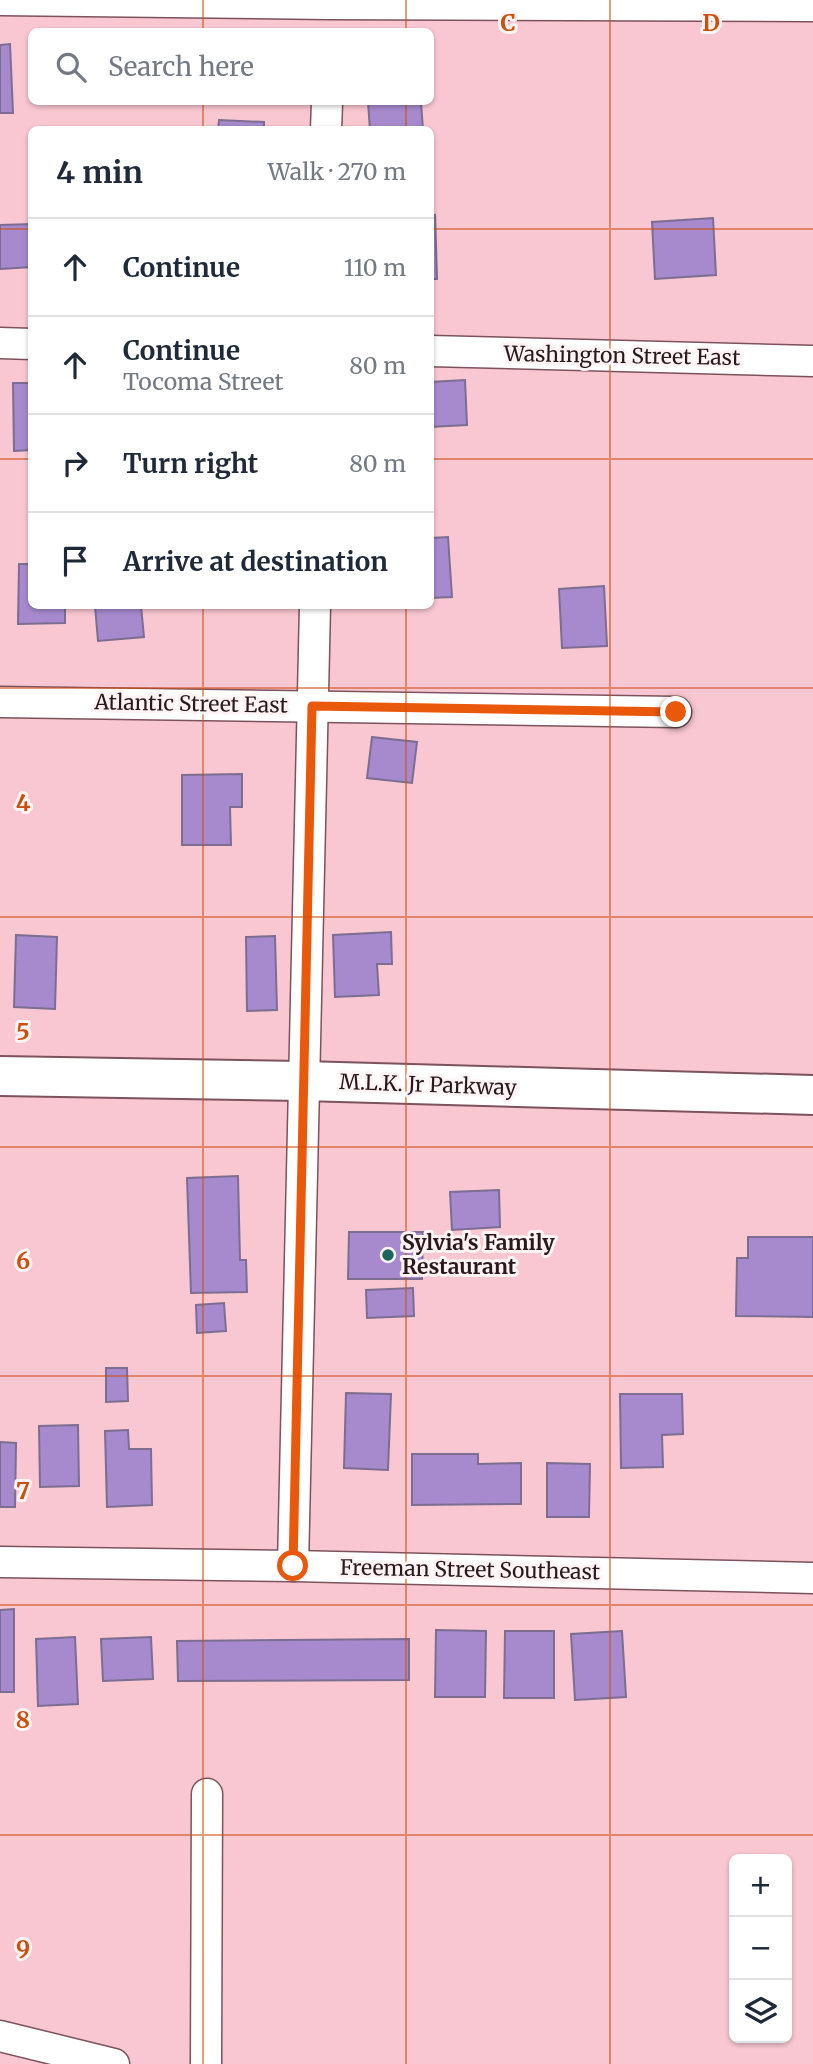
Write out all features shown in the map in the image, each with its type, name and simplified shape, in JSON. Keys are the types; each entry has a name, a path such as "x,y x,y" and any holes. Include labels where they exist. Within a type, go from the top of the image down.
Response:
{"main road":[{"name":"M.L.K. Jr Parkway","path":"0,1076 813,1095"}],"street":[{"path":"0,0 328,12 813,6"},
{"path":"326,126 327,105"},
{"path":"0,343 28,344"},
{"name":"Washington Street East","path":"434,351 813,360"},
{"path":"293,1566 315,609"},
{"name":"Atlantic Street East","path":"0,702 676,712"},
{"name":"Freeman Street Southeast","path":"0,1562 813,1578"},
{"path":"206,2064 207,1794"},
{"path":"0,2036 114,2064"}],"building":[{"path":"10,44 13,113 0,113 0,45"},
{"path":"368,105 421,105 423,126 370,126"},
{"path":"219,120 264,122 264,126 218,126"},
{"path":"435,215 437,279 434,279"},
{"path":"713,218 716,275 655,279 652,222"},
{"path":"28,224 28,267 0,269 0,225"},
{"path":"465,380 467,425 434,427 434,382"},
{"path":"13,383 28,383 28,450 14,451"},
{"path":"448,537 452,597 434,598 434,538"},
{"path":"19,564 28,564 28,609 65,609 65,623 18,624"},
{"path":"604,586 607,646 562,648 559,589"},
{"path":"95,609 141,609 144,637 98,641"},
{"path":"372,737 417,742 412,783 367,778"},
{"path":"242,774 242,807 230,807 231,845 182,845 182,775"},
{"path":"391,932 392,964 377,964 379,995 335,997 333,935"},
{"path":"16,935 57,937 55,1009 14,1007"},
{"path":"275,936 277,1010 247,1011 246,937"},
{"path":"238,1176 240,1260 246,1260 247,1292 191,1293 187,1178"},
{"path":"499,1190 500,1227 452,1230 450,1192"},
{"path":"349,1232 423,1232 422,1279 348,1279"},
{"path":"748,1237 813,1237 813,1317 736,1316 737,1258 748,1258"},
{"path":"413,1288 414,1316 367,1318 366,1290"},
{"path":"224,1303 226,1331 197,1333 196,1305"},
{"path":"106,1368 127,1368 128,1401 106,1402"},
{"path":"346,1393 391,1394 388,1470 344,1468"},
{"path":"620,1394 682,1394 683,1434 662,1435 663,1467 621,1468"},
{"path":"78,1425 79,1486 40,1487 39,1426"},
{"path":"128,1430 129,1449 151,1449 152,1505 107,1507 105,1431"},
{"path":"0,1442 16,1443 15,1507 0,1507"},
{"path":"412,1454 478,1454 478,1464 521,1463 521,1504 412,1505"},
{"path":"547,1463 590,1464 589,1517 547,1517"},
{"path":"14,1609 14,1692 0,1692 0,1610"},
{"path":"436,1630 486,1631 485,1697 435,1697"},
{"path":"505,1631 554,1631 554,1698 504,1698"},
{"path":"622,1631 626,1697 575,1700 571,1634"},
{"path":"75,1637 78,1704 38,1706 36,1639"},
{"path":"151,1637 153,1679 103,1681 101,1639"},
{"path":"409,1639 409,1680 178,1681 177,1641"}],"place":[{"name":"Sylvia's Family Restaurant","path":"388,1255"}],"route":[{"path":"293,1566 312,706 676,712"}]}
